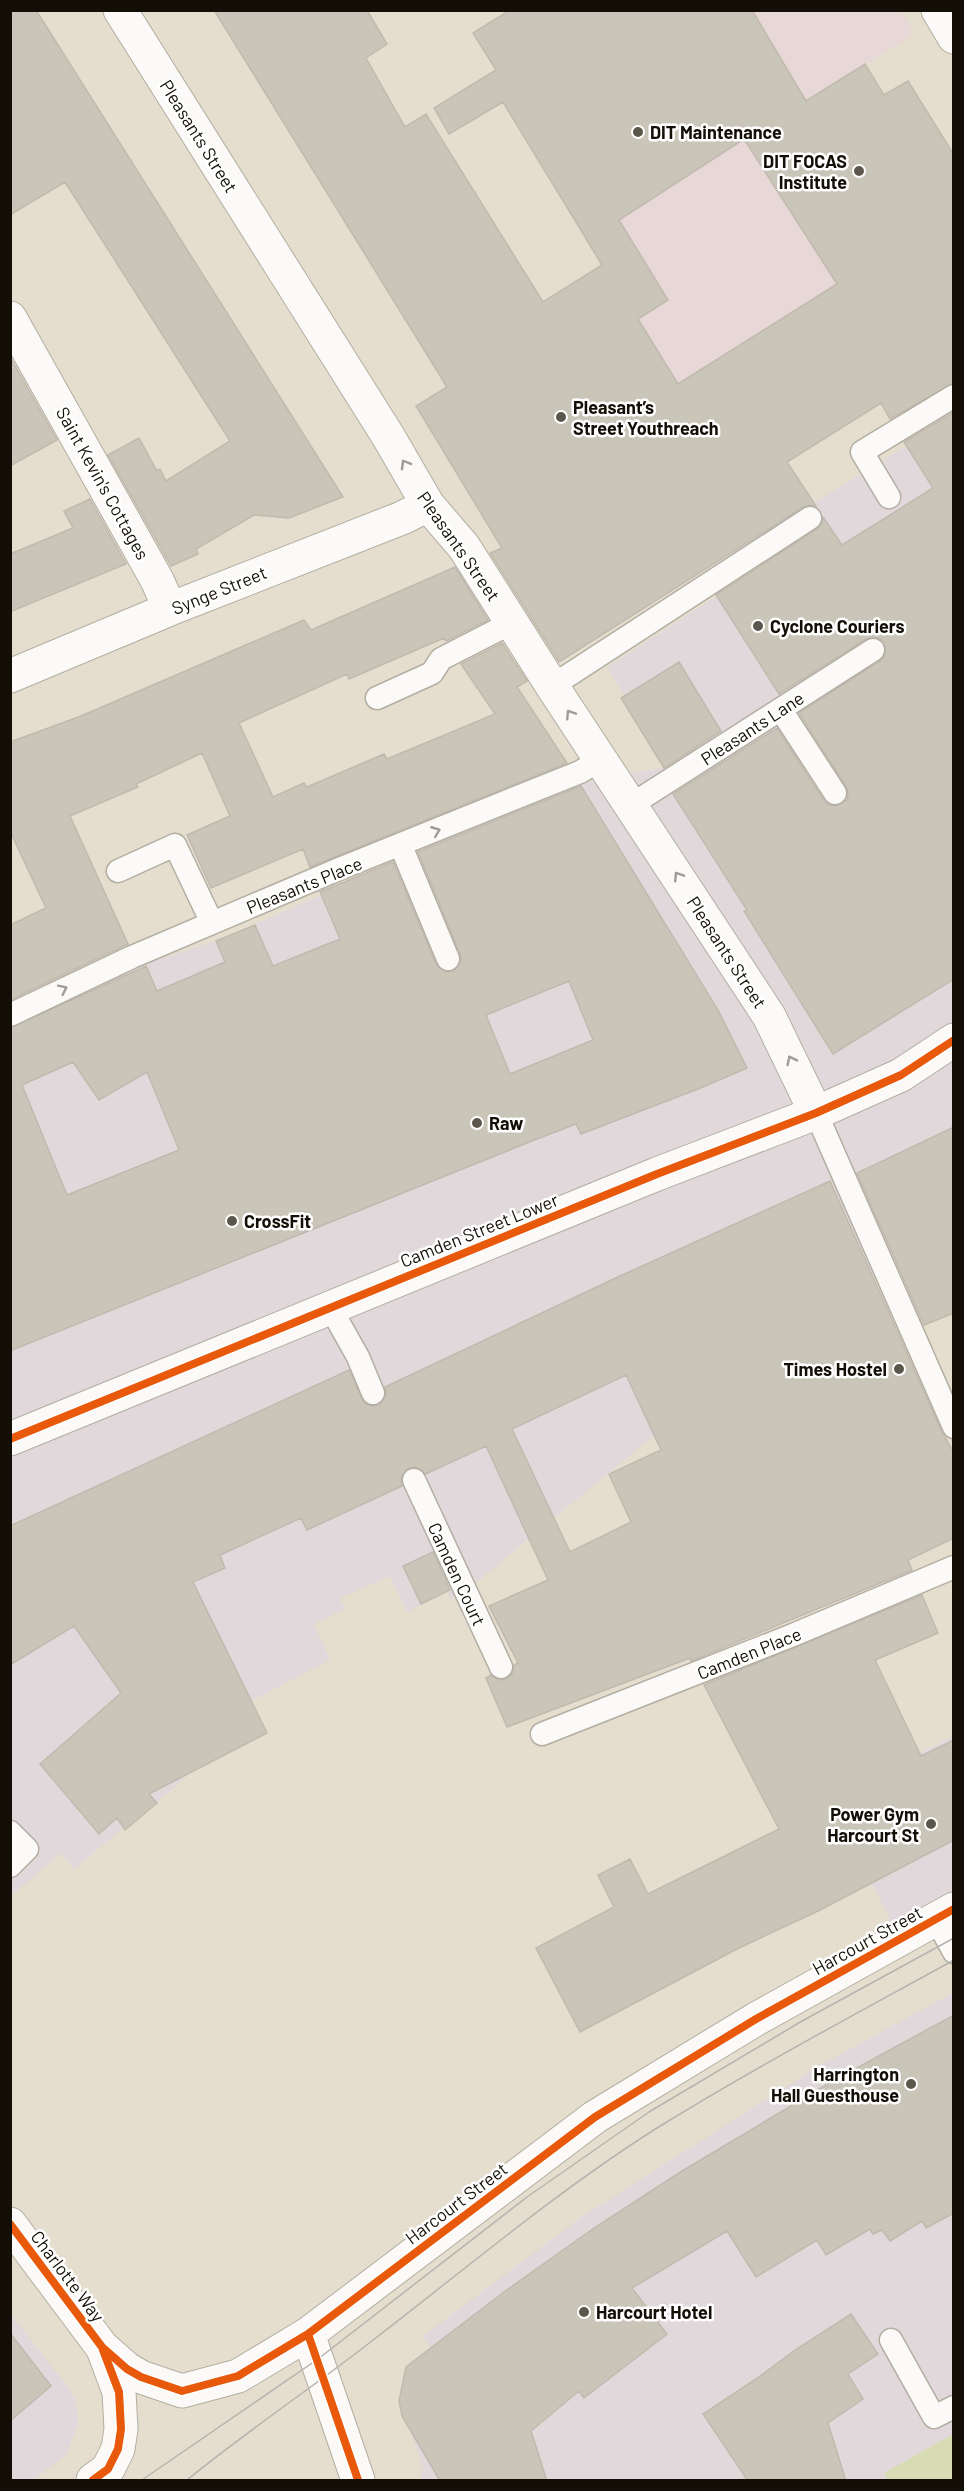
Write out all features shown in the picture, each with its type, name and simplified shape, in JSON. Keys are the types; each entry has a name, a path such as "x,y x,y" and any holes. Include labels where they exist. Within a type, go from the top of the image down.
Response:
{"street":[{"name":"Pleasants Street","path":"120,10 388,436 428,505 464,547 600,760 769,1016 816,1113"},
{"path":"938,10 954,37"},
{"name":"Saint Kevin's Cottages","path":"10,318 22,363 157,580 170,609"},
{"name":"Synge Street","path":"10,676 170,609 402,518 428,505"},
{"name":"Camden Street Lower","path":"10,1439 647,1178 816,1113 901,1075 954,1040"},
{"name":"Harcourt Street","path":"102,2347 127,2369 141,2377 182,2391 238,2376 308,2334 595,2117 756,2019 945,1914"},
{"name":"Charlotte Way","path":"10,2224 102,2347"},
{"path":"308,2334 358,2481"},
{"path":"93,2481 108,2469 118,2450 121,2429 119,2392 102,2347"}],"lane":[{"path":"890,497 862,452 954,396"},
{"path":"552,686 810,518"},
{"path":"377,698 432,673 441,659 511,623"},
{"name":"Pleasants Lane","path":"631,805 873,650"},
{"path":"781,710 835,793"},
{"name":"Pleasants Place","path":"10,1015 132,957 580,772 600,760"},
{"path":"118,871 175,845 212,923"},
{"path":"401,846 448,959"},
{"path":"816,1113 954,1427"},
{"path":"330,1307 358,1358 373,1393"},
{"name":"Camden Court","path":"414,1480 501,1667"},
{"name":"Camden Place","path":"542,1734 774,1643 954,1567"},
{"path":"10,1832 27,1849 10,1866"},
{"path":"945,1914 954,1952"},
{"path":"891,2340 934,2418 954,2407"}],"shaded area":[{"path":"658,11 901,11 915,34 744,139 837,284 721,357 706,429 586,239 506,106"},
{"path":"614,281 706,429 748,403 814,503 563,659 506,555 416,406"},
{"path":"953,417 953,1226 873,1277 810,1306 461,1595 451,1600 447,1592 407,1612 390,1576 340,1598 345,1609 314,1624 330,1660 251,1701 267,1733 188,1775 125,1830 123,1828 74,1869 61,1853 11,1896 11,1028 42,1012 59,999 62,1003 145,964 216,941 420,852 419,850 580,784 664,767 621,698 624,695 607,667 827,525 814,503"},
{"path":"953,1736 953,1892 893,1925 830,1800"},
{"path":"953,1993 953,2434 884,2473 887,2480 423,2480 420,2471 424,2469 411,2432 402,2416 399,2401 404,2375 411,2363 431,2348 423,2336 583,2216 817,2067"},
{"path":"10,2313 71,2391 77,2406 78,2424 66,2455 33,2480 11,2480"}],"green space":[{"path":"953,2434 953,2480 887,2480 884,2473"}],"building":[{"path":"10,10 36,10 343,497 289,518 254,515 196,549 198,554 171,566 108,455 139,438 157,471 160,469 166,481 230,441 65,182 10,215"},
{"path":"214,10 367,10 387,44 366,58 405,127 426,114 543,302 602,265 503,102 449,134 434,108 496,70 473,33 510,10 752,10 806,101 865,64 884,95 908,81 954,155 954,383 890,419 881,403 787,462 816,506 803,507 559,662 490,553 502,548 416,406 447,387","holes":["744,139 837,284 678,384 638,319 668,300 619,220"]},
{"path":"10,357 57,440 10,466"},
{"path":"954,412 954,979 833,1054 744,911 747,910 673,794 777,728 824,801 836,806 847,800 846,786 799,713 880,661 885,656 885,643 879,638 866,639 779,694 716,595 817,529 822,524 823,517 842,545 933,488 904,442"},
{"path":"90,499 126,564 10,612 10,554 73,528 64,511"},
{"path":"455,567 488,620 446,641 444,638 349,679 347,674 239,723 273,797 304,783 307,787 384,754 387,759 495,714 461,664 502,643 527,681 517,687 567,763 310,867 303,849 211,888 187,835 230,816 202,753 136,784 138,787 70,816 128,944 10,1000 10,925 46,908 10,831 10,742 81,716 304,620 311,630"},
{"path":"679,662 721,731 664,768 621,698"},
{"path":"581,786 718,1010 747,1068 581,1134 576,1124 10,1351 10,1028 146,966 157,991 225,962 216,941 255,925 273,966 340,939 320,892 393,862 436,964 446,972 454,971 461,961 460,954 418,852","holes":["569,981 593,1040 510,1074 486,1015","73,1062 99,1100 147,1072 179,1150 67,1195 22,1085"]},
{"path":"954,1127 954,1313 924,1325 857,1173"},
{"path":"830,1181 942,1432 954,1453 954,1538 908,1560 912,1570 691,1661 690,1658 507,1727 486,1678 491,1675 499,1680 506,1679 512,1674 514,1665 518,1663 489,1606 548,1580 486,1446 426,1474 416,1467 408,1468 401,1478 402,1486 307,1530 301,1518 220,1555 225,1568 193,1582 267,1733 149,1794 157,1803 125,1830 117,1818 99,1834 40,1764 121,1693 74,1626 10,1665 10,1526 349,1370 364,1403 371,1406 379,1405 386,1395 385,1387 620,1276","holes":["626,1375 661,1450 609,1474 631,1522 570,1552 512,1429"]},
{"path":"433,1552 450,1590 421,1604 403,1566"},
{"path":"922,1595 938,1633 875,1660 921,1756 954,1740 954,1840 818,1911 737,1949 580,2032 536,1948 614,1907 598,1875 630,1859 648,1894 779,1829 704,1685"},
{"path":"954,2015 954,2213 926,2228 922,2221 890,2241 882,2230 873,2234 870,2229 826,2255 817,2240 756,2277 727,2231 632,2288 667,2334 584,2398 579,2391 531,2431 547,2481 440,2481 402,2416 399,2401 406,2367 504,2292 594,2228 682,2171 831,2082"},
{"path":"851,2314 878,2354 848,2374 863,2399 828,2423 846,2481 748,2481 703,2414"},
{"path":"10,2333 51,2386 10,2421"}],"tram line":[{"path":"142,2480 318,2359 527,2197 649,2112 802,2021 954,1938"},
{"path":"187,2480 354,2355 515,2229 621,2152 730,2084 954,1960"}],"cycle path":[{"path":"10,1439 657,1174 816,1113 901,1075 954,1040"},
{"path":"10,2224 102,2347 127,2369 141,2377 182,2391 238,2376 308,2334 595,2117 756,2019 954,1909"},
{"path":"308,2334 358,2480"},
{"path":"93,2480 108,2469 118,2449 121,2429 119,2392 103,2350"}],"place":[{"name":"DIT Maintenance","path":"638,132"},
{"name":"DIT FOCAS Institute","path":"859,171"},
{"name":"Pleasant’s Street Youthreach","path":"561,417"},
{"name":"Cyclone Couriers","path":"758,626"},
{"name":"Raw","path":"477,1123"},
{"name":"CrossFit","path":"232,1221"},
{"name":"Times Hostel","path":"899,1369"},
{"name":"Power Gym Harcourt St","path":"931,1824"},
{"name":"Harrington Hall Guesthouse","path":"911,2084"},
{"name":"Harcourt Hotel","path":"584,2312"}]}
